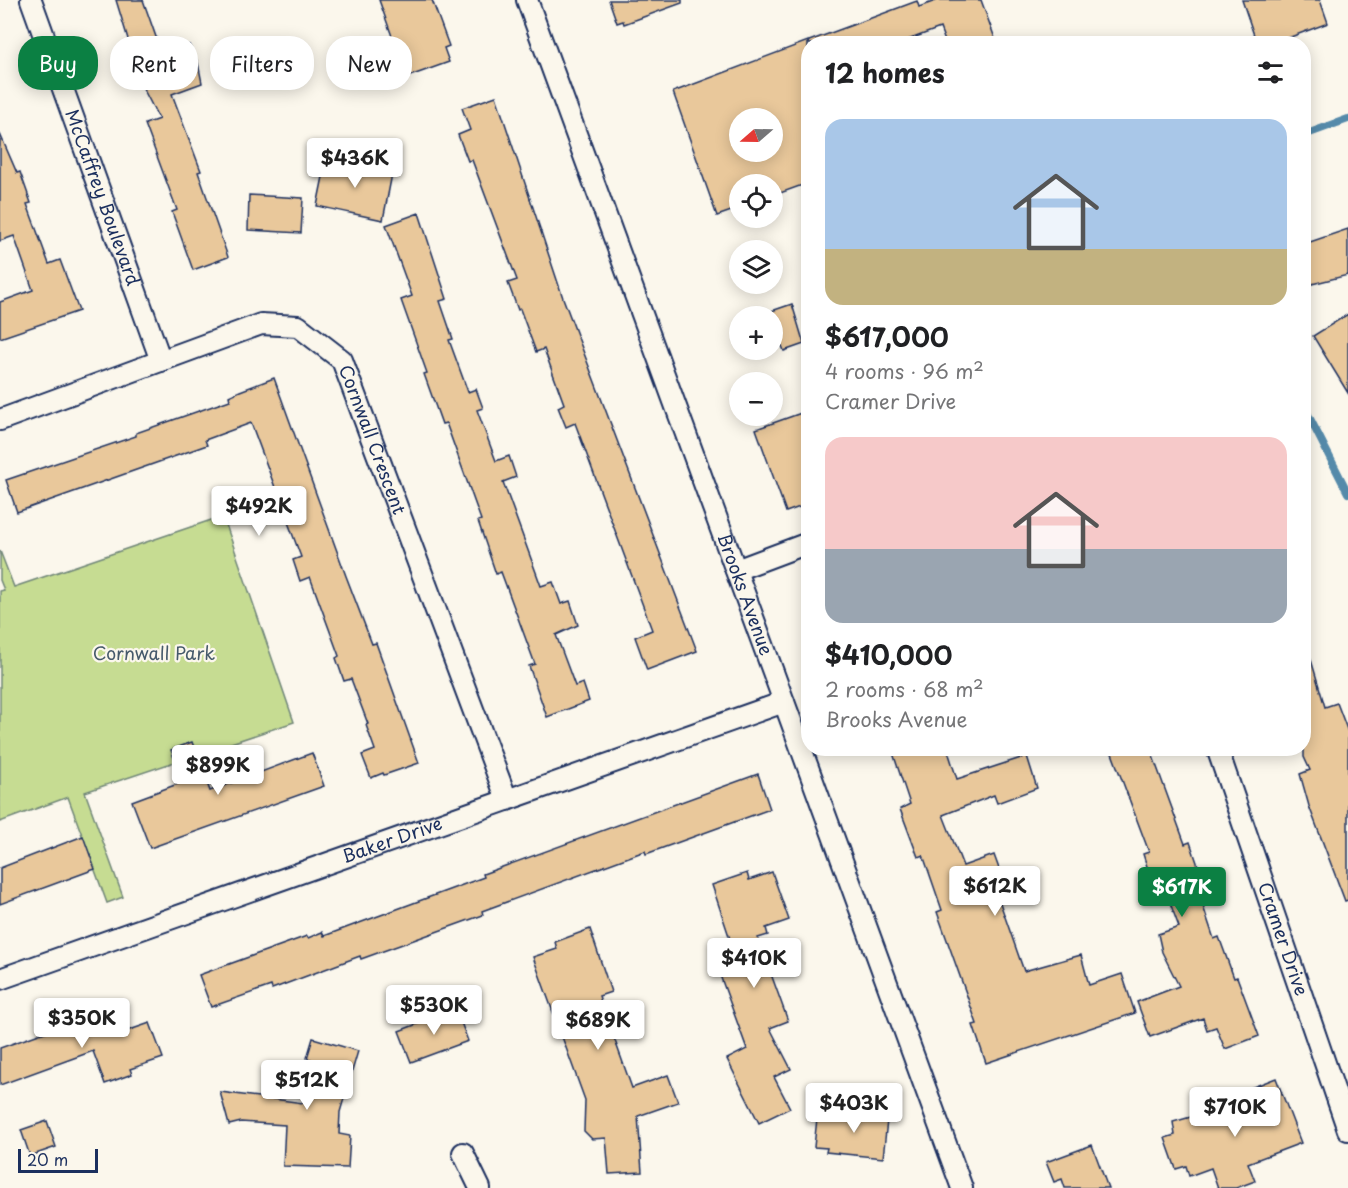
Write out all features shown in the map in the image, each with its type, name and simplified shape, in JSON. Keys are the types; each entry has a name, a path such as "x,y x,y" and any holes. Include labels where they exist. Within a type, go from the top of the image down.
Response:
{"street":[{"name":"McCaffrey Boulevard","path":"31,0 161,361"},
{"name":"Brooks Avenue","path":"527,0 801,748"},
{"name":"Cornwall Crescent","path":"0,420 261,324 298,326 342,360 507,800"},
{"path":"736,570 801,546"},
{"name":"Baker Drive","path":"0,979 784,702"},
{"name":"Brooks Avenue","path":"804,756 962,1188"},
{"name":"Cramer Drive","path":"1220,756 1348,1130"},
{"path":"463,1153 480,1188"}],"green space":[{"name":"Cornwall Park","path":"223,516 294,722 85,792 123,897 107,903 68,797 0,822 0,591 4,590 0,580 0,551 14,587"}],"building":[{"path":"116,0 143,0 156,36 127,36"},
{"path":"379,0 432,0 449,46 444,48 449,62 412,75 412,36 392,36"},
{"path":"609,0 682,0 682,3 624,24 623,21 617,23"},
{"path":"938,0 981,0 994,36 943,36 940,28 918,36 822,36 917,1 919,7"},
{"path":"1242,0 1320,0 1328,23 1293,36 1254,36"},
{"path":"801,44 801,186 783,192 783,174 729,174 729,212 717,216 673,92"},
{"path":"198,63 202,83 198,84"},
{"path":"144,90 183,90 172,94 201,171 198,172 228,257 193,270 172,212 177,210 145,124 159,119"},
{"path":"496,96 563,298 697,651 647,670 635,637 652,630 575,423 566,427 558,407 564,404 544,349 536,352 520,309 518,310 508,283 517,280 472,160 468,161 458,135 470,130 462,108"},
{"path":"0,134 17,173 20,172 31,203 27,204 49,264 60,260 79,311 0,338 0,302 33,290 14,236 0,241"},
{"path":"352,154 371,158 369,169 392,174 383,220 317,206 326,162 349,167"},
{"path":"249,195 303,198 301,233 248,230"},
{"path":"419,213 447,299 440,301 453,339 449,340 468,392 476,389 483,408 477,410 496,461 509,456 516,477 503,482 541,586 553,582 561,604 570,601 578,625 556,635 575,686 583,683 589,701 547,717 529,666 535,664 501,572 496,574 478,521 481,520 446,423 442,424 401,300 412,296 386,225"},
{"path":"1348,229 1348,275 1311,284 1311,242"},
{"path":"792,304 801,334 801,345 784,351 783,307"},
{"path":"1348,314 1348,393 1313,336"},
{"path":"274,378 346,576 372,644 376,643 419,763 384,775 383,773 371,778 362,755 375,750 366,725 368,724 351,679 344,681 336,658 339,656 310,577 300,581 293,560 301,557 251,423 205,440 207,445 17,512 6,480 136,436 136,433 230,400 229,396"},
{"path":"801,413 801,507 786,512 756,429 764,426 783,426 783,419"},
{"path":"1311,660 1325,707 1337,703 1348,732 1348,900 1345,901 1309,806 1300,774 1310,770 1304,757 1311,756"},
{"path":"192,742 210,791 312,753 324,786 150,848 132,801 183,782 171,750"},
{"path":"894,756 950,756 957,779 1027,756 1037,788 997,803 994,795 943,815 963,866 994,855 1009,896 999,900 1024,971 1081,955 1089,985 1122,974 1135,1013 986,1063 973,1025 977,1024 937,912 942,910 923,855 918,857 900,809 910,804"},
{"path":"1113,756 1153,756 1185,844 1190,842 1207,892 1199,894 1214,939 1219,937 1259,1036 1225,1049 1216,1027 1207,1030 1203,1018 1150,1037 1137,1002 1179,986 1162,952 1158,934 1179,927 1159,873 1150,876 1143,854 1149,852"},
{"path":"758,774 770,809 646,854 645,851 482,911 483,915 361,959 360,956 272,989 271,986 211,1007 199,975 307,936 308,938 322,932 324,936 484,877 483,874"},
{"path":"83,836 95,869 0,904 0,868"},
{"path":"772,872 789,920 766,928 768,935 758,938 788,1021 770,1028 791,1069 774,1077 790,1108 759,1123 727,1059 747,1049 717,967 737,960 712,885 747,873 749,880"},
{"path":"590,929 611,992 599,996 632,1088 668,1075 678,1102 638,1116 642,1172 609,1174 606,1138 592,1139 584,1131 585,1100 533,957 557,949 555,942"},
{"path":"109,1009 118,1034 150,1023 163,1058 130,1069 132,1074 105,1084 93,1051 0,1085 0,1048"},
{"path":"456,1009 468,1041 411,1062 399,1031"},
{"path":"313,1038 358,1051 340,1112 339,1134 350,1136 348,1168 283,1166 285,1125 241,1122 229,1125 220,1092 303,1103 316,1061 307,1058"},
{"path":"1276,1078 1301,1143 1248,1163 1255,1181 1236,1188 1218,1188 1211,1168 1189,1176 1186,1166 1176,1169 1165,1138 1175,1135 1173,1122 1205,1113 1208,1124 1250,1107 1243,1091"},
{"path":"856,1108 888,1111 883,1158 826,1152 827,1148 814,1147 817,1118 830,1119 830,1116 855,1118"},
{"path":"47,1121 56,1147 30,1156 21,1130"},
{"path":"1092,1145 1108,1188 1065,1188 1062,1179 1054,1182 1046,1162"}],"waterway":[{"path":"1311,132 1348,119"},
{"path":"1311,421 1348,493"}]}
